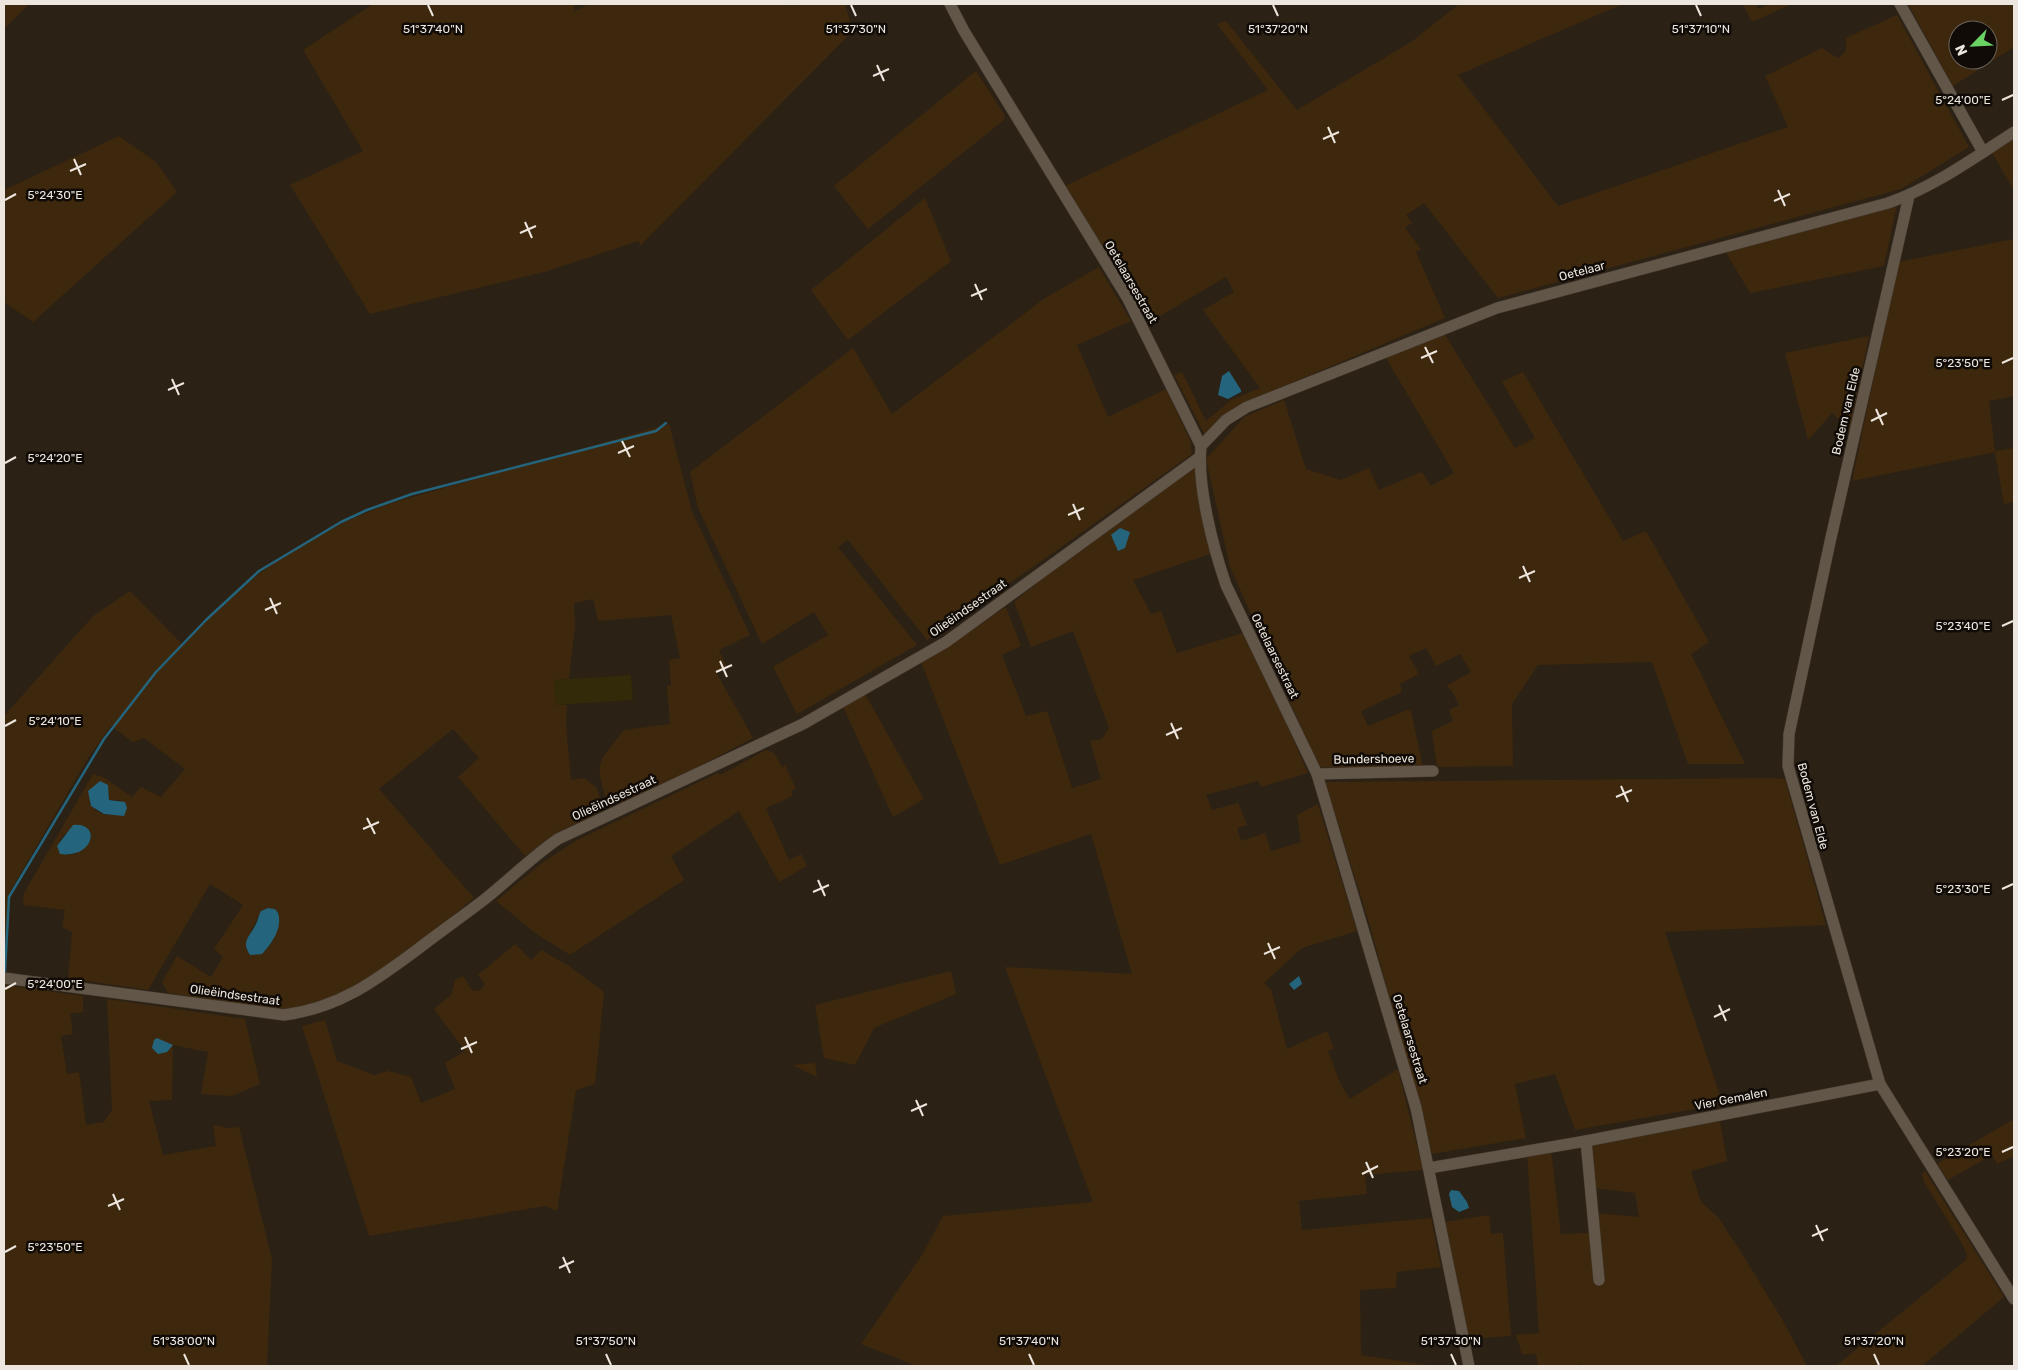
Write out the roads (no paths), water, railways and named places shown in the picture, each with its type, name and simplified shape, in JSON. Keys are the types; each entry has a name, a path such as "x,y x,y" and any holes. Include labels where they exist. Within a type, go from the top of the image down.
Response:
{"street":[{"name":"Oetelaarsestraat","path":"950,4 964,31 1128,299 1201,451 1216,556 1226,585 1317,774 1416,1108 1469,1366"},
{"path":"1900,4 1983,152"},
{"name":"Oetelaar","path":"1201,451 1226,420 1247,407 1497,308 1909,196 2014,132"},
{"name":"Bodem van Elde","path":"1909,196 1830,542 1789,734 1787,756 1790,782 1880,1084 2014,1299"},
{"name":"Olieëindsestraat","path":"4,978 284,1015 310,1012 360,991 486,898 530,859 558,839 803,724 946,642 1201,451"},
{"name":"Bundershoeve","path":"1317,774 1432,771"},
{"name":"Vier Gemalen","path":"1429,1168 1880,1084"},
{"path":"1586,1140 1599,1280"}],"water":[{"path":"1229,371 1241,392 1228,399 1218,395 1222,376"},
{"path":"1120,528 1130,532 1125,548 1118,551 1111,535"},
{"path":"100,781 108,785 109,800 125,802 127,808 124,816 104,814 91,806 88,791"},
{"path":"73,825 88,829 91,834 90,840 87,846 80,851 72,854 60,854 57,846"},
{"path":"268,908 275,909 278,913 278,930 262,954 250,955 246,947 247,940 261,911"},
{"path":"1299,976 1302,984 1294,990 1289,984"},
{"path":"157,1038 173,1045 167,1052 158,1054 152,1048 154,1040"},
{"path":"1451,1190 1459,1191 1469,1208 1459,1212 1452,1207 1449,1194"}],"waterway":[{"path":"5,971 9,897 104,739 156,672 206,620 259,571 341,522 367,510 412,494 656,431 666,423"}]}
